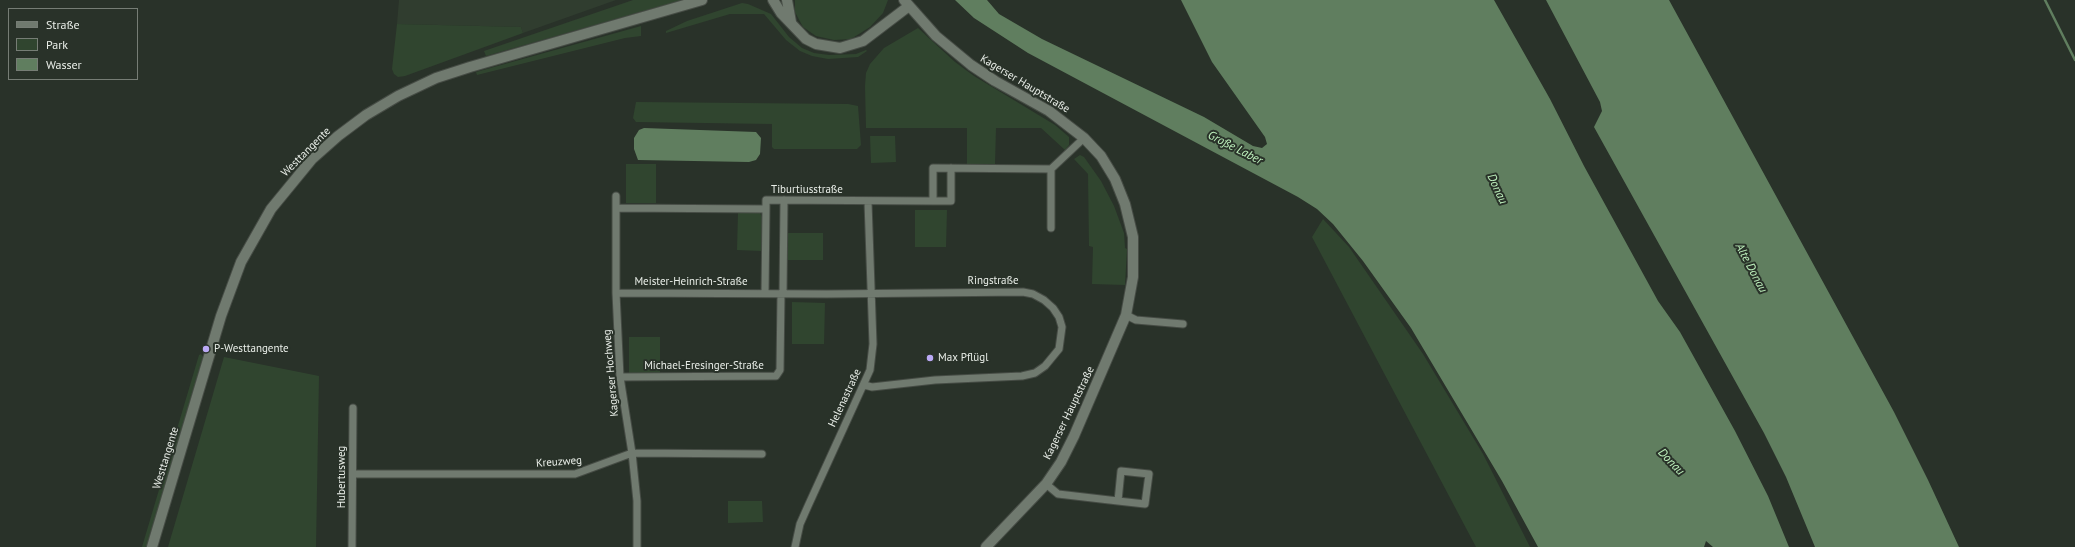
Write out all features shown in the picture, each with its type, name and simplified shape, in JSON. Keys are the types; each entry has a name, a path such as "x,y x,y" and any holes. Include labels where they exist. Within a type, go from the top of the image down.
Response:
{"main road":[{"name":"Westtangente","path":"152,547 221,316 241,262 271,209 312,159 338,136 366,115 414,88 470,67 702,0"},
{"path":"773,0 781,13 806,39 816,44 840,48 863,41 907,3"},
{"path":"787,0 791,22"},
{"name":"Kagerser Hauptstraße","path":"907,3 936,36 971,65 995,81 1049,111 1084,138 1100,156 1115,179 1130,219 1134,247 1134,266 1130,301 1126,315 1074,436 1061,462 1046,484 986,547"}],"street":[{"path":"933,201 933,168 1051,169 1084,138"},
{"name":"Tiburtiusstraße","path":"616,208 766,209 766,200 868,202 951,201 951,168"},
{"path":"1051,169 1051,228"},
{"name":"Kagerser Hochweg","path":"616,196 616,293 620,377 632,453 637,501 637,547"},
{"path":"782,294 784,200"},
{"name":"Helenastraße","path":"796,547 800,524 805,512 870,370 873,355 868,202"},
{"path":"765,293 766,209"},
{"name":"Ringstraße","path":"864,385 872,387 935,380 1022,376 1035,373 1052,359 1059,349 1062,338 1062,327 1053,308 1034,294 1023,292 871,293"},
{"name":"Meister-Heinrich-Straße","path":"616,293 871,293"},
{"name":"Michael-Eresinger-Straße","path":"620,377 776,376 780,370 782,294"},
{"path":"1126,315 1136,320 1183,324"},
{"name":"Hubertusweg","path":"352,547 354,474 353,408"},
{"name":"Kreuzweg","path":"354,474 419,472 575,474 632,453 762,454"},
{"path":"1046,484 1058,494 1118,501 1146,504 1149,474 1122,471 1118,501"}],"shaded area":[{"path":"399,0 616,0 523,33 521,27 397,24"}],"green space":[{"path":"633,0 682,0 486,56 484,51"},
{"path":"795,0 888,0 883,13 870,27 851,39 834,40 816,36 803,27 795,12"},
{"path":"742,3 771,14 789,37 802,48 814,53 829,55 856,54 866,50 867,51 858,57 828,59 812,56 800,51 786,40 764,14 730,14 666,33 666,31 687,21"},
{"path":"397,24 521,27 523,33 405,76 398,77 394,74 392,69"},
{"path":"641,26 641,36 625,38 477,75 476,72"},
{"path":"918,28 955,62 974,76 1055,125 1069,137 1069,145 1065,150 1041,128 996,128 995,164 967,164 967,128 866,128 865,86 866,73 870,64 884,48"},
{"path":"636,102 848,104 858,106 861,145 857,149 774,149 772,147 772,124 636,122 633,118"},
{"path":"870,136 895,136 896,162 871,163"},
{"path":"1080,155 1084,157 1101,181 1114,206 1124,233 1125,248 1127,249 1125,285 1092,284 1093,247 1089,246 1088,174 1074,159"},
{"path":"626,164 656,164 656,203 626,203"},
{"path":"915,210 947,210 946,247 915,247"},
{"path":"738,213 760,213 762,217 762,251 737,250"},
{"path":"1323,219 1349,247 1423,354 1483,454 1530,547 1476,547 1312,237"},
{"path":"786,233 823,233 823,260 786,260"},
{"path":"792,302 825,303 824,344 792,344"},
{"path":"629,337 660,337 660,373 629,373"},
{"path":"201,354 203,357 147,547 142,547 199,355"},
{"path":"224,357 319,376 316,547 168,547"},
{"path":"728,501 762,501 763,522 728,523"}],"water":[{"path":"955,0 987,0 999,14 1042,39 1204,117 1253,146 1262,148 1267,144 1265,137 1212,62 1181,0 1494,0 1550,99 1584,166 1658,301 1680,332 1735,431 1768,496 1789,547 1713,547 1706,541 1704,547 1538,547 1502,481 1411,328 1363,261 1333,224 1317,209 1298,197 1028,53 974,18"},
{"name":"Alte Donau","path":"1546,0 1669,0 1894,412 1959,547 1815,547 1786,477 1764,433 1594,127 1602,111 1600,102"},
{"path":"644,128 756,132 761,138 760,154 756,160 749,162 638,160 634,149 634,138 639,130"}],"waterway":[{"path":"2045,0 2075,60"}],"place":[{"name":"P-Westtangente","path":"206,349"},
{"name":"Max Pflügl","path":"930,358"}],"water label":[{"name":"Große Laber","path":"1235,148"},
{"name":"Donau","path":"1497,189"},
{"name":"Donau","path":"1671,462"}]}
